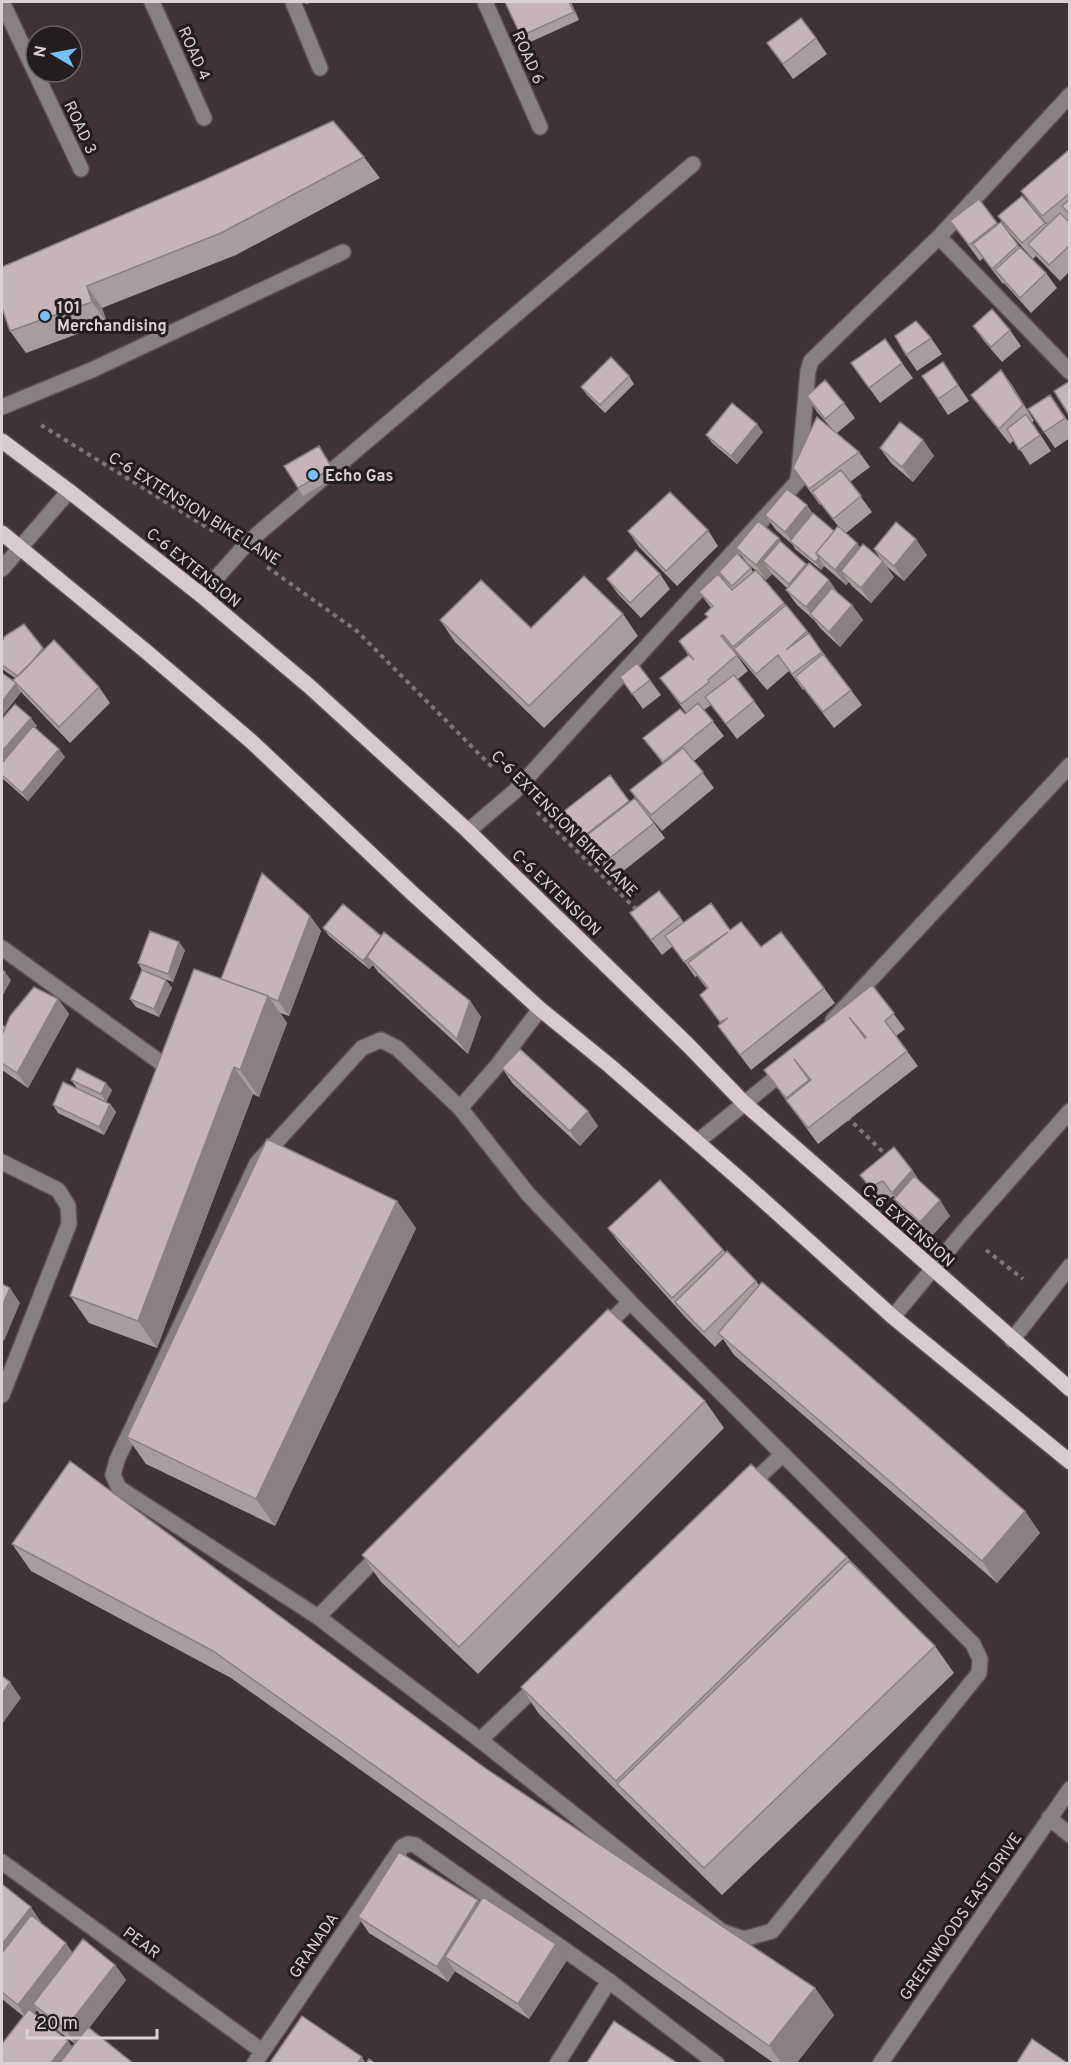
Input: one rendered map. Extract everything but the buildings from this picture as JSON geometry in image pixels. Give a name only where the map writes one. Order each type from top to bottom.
[{"type":"main road","name":"C-6 EXTENSION","points":[[2,441],[201,595],[309,686],[468,831],[688,1045],[744,1103],[1070,1389]]},
{"type":"main road","points":[[2,533],[148,652],[252,742],[412,893],[540,1009],[610,1066],[893,1317],[1070,1462]]},
{"type":"street","name":"ROAD 3","points":[[2,2],[81,169]]},
{"type":"street","name":"ROAD 4","points":[[152,2],[204,118]]},
{"type":"street","points":[[293,2],[320,68]]},
{"type":"street","name":"ROAD 6","points":[[485,2],[540,127]]},
{"type":"street","points":[[468,831],[515,790],[797,482],[808,371],[811,361],[939,237],[1070,95]]},
{"type":"street","points":[[201,595],[242,549],[693,164]]},
{"type":"street","points":[[939,237],[1070,372]]},
{"type":"street","points":[[4,405],[94,369],[343,252]]},
{"type":"street","points":[[2,569],[69,491]]},
{"type":"street","points":[[825,1028],[1070,765]]},
{"type":"street","points":[[2,948],[164,1065]]},
{"type":"street","points":[[460,1108],[497,1066],[540,1009]]},
{"type":"street","points":[[381,1040],[397,1048],[460,1108],[528,1194],[630,1302],[973,1644],[980,1659],[979,1673],[772,1931],[744,1939],[721,1931],[480,1740],[318,1617],[120,1488],[113,1475],[117,1460],[257,1163],[362,1048],[381,1040]]},
{"type":"street","points":[[697,1142],[801,1055]]},
{"type":"street","points":[[893,1317],[1070,1111]]},
{"type":"street","points":[[2,1162],[58,1190],[68,1206],[69,1224],[2,1395]]},
{"type":"street","points":[[1012,1340],[1070,1266]]},
{"type":"street","points":[[588,1344],[630,1302]]},
{"type":"street","points":[[739,1495],[783,1454]]},
{"type":"street","points":[[318,1617],[394,1540]]},
{"type":"street","points":[[480,1740],[549,1675]]},
{"type":"street","name":"GREENWOODS EAST DRIVE","points":[[880,2064],[1070,1789]]},
{"type":"street","points":[[1049,1818],[1070,1835]]},
{"type":"street","name":"GRANADA","points":[[258,2057],[402,1847],[408,1844],[415,1845],[609,1981]]},
{"type":"street","name":"PEAR","points":[[2,1862],[258,2057]]},
{"type":"street","points":[[557,2064],[609,1981],[717,2064]]},
{"type":"path","name":"C-6 EXTENSION BIKE LANE","points":[[4,405],[242,549],[357,631],[641,915]]},
{"type":"path","points":[[844,1114],[887,1156]]},
{"type":"path","points":[[964,1232],[1045,1297]]},
{"type":"place","name":"101 Merchandising","points":[[45,316]]},
{"type":"place","name":"Echo Gas","points":[[313,475]]}]
